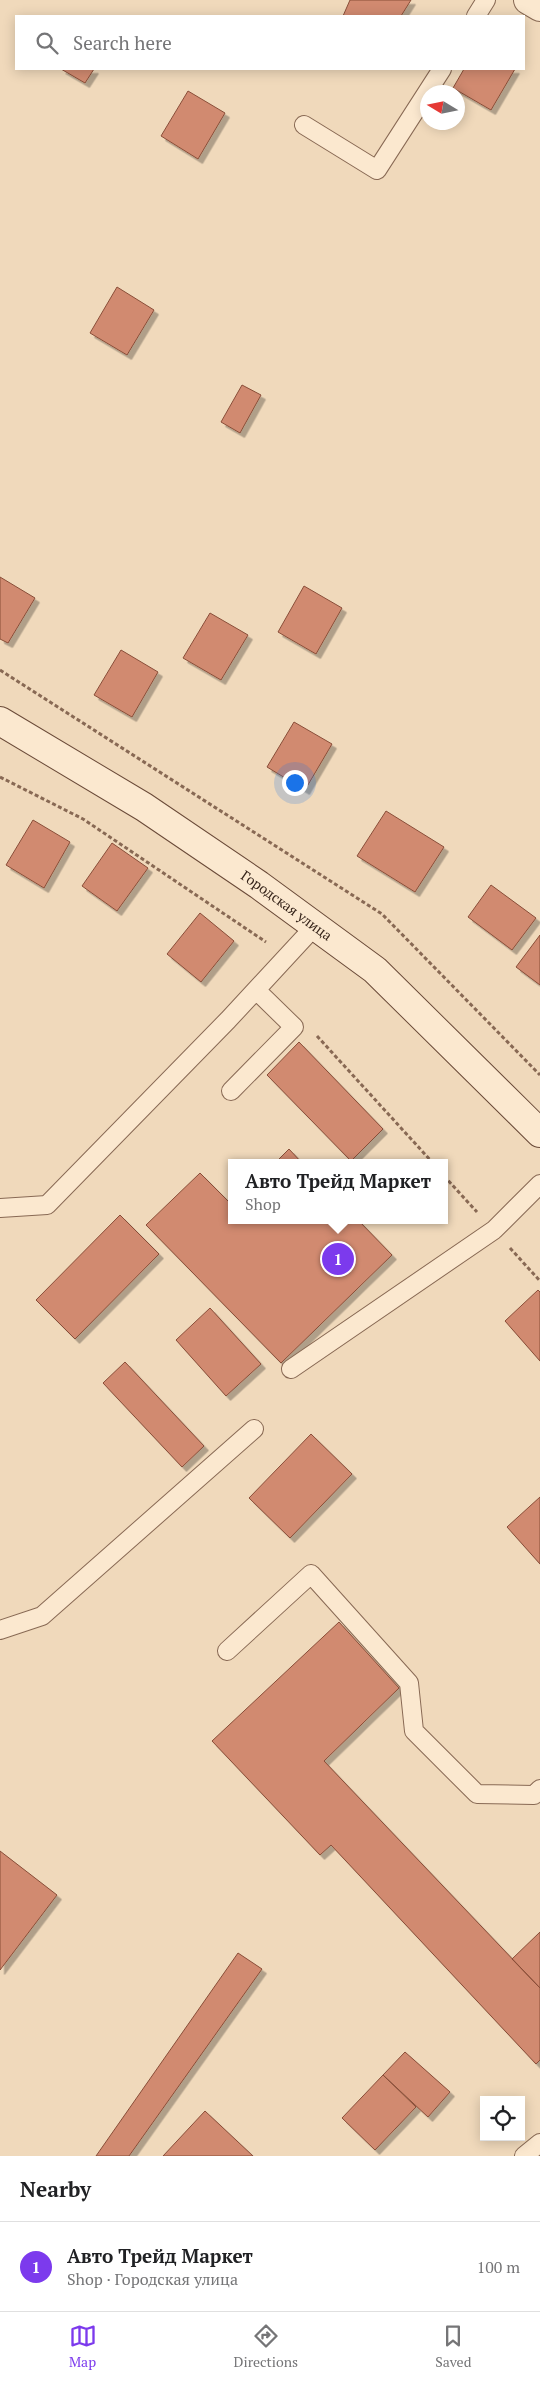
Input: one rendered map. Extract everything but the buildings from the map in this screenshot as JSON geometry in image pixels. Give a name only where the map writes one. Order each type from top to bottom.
[{"type":"main road","points":[[528,0],[540,7]]},
{"type":"main road","name":"Городская улица","points":[[0,721],[144,807],[315,926],[374,970],[540,1133]]},
{"type":"lane","points":[[477,15],[486,0]]},
{"type":"lane","points":[[304,125],[377,170],[441,70]]},
{"type":"lane","points":[[0,1208],[48,1205],[261,985],[315,926]]},
{"type":"lane","points":[[230,1091],[294,1027],[261,985]]},
{"type":"lane","points":[[291,1369],[494,1230],[540,1184]]},
{"type":"lane","points":[[0,1630],[42,1616],[254,1429]]},
{"type":"lane","points":[[226,1651],[311,1574],[409,1683],[414,1731],[476,1794],[534,1795],[540,1789]]},
{"type":"lane","points":[[524,2156],[540,2143]]},
{"type":"path","points":[[0,670],[382,914],[540,1075]]},
{"type":"path","points":[[0,777],[84,818],[270,945],[261,985]]},
{"type":"path","points":[[312,1031],[429,1159]]},
{"type":"place","name":"Авто Трейд Маркет","points":[[338,1259]]}]
